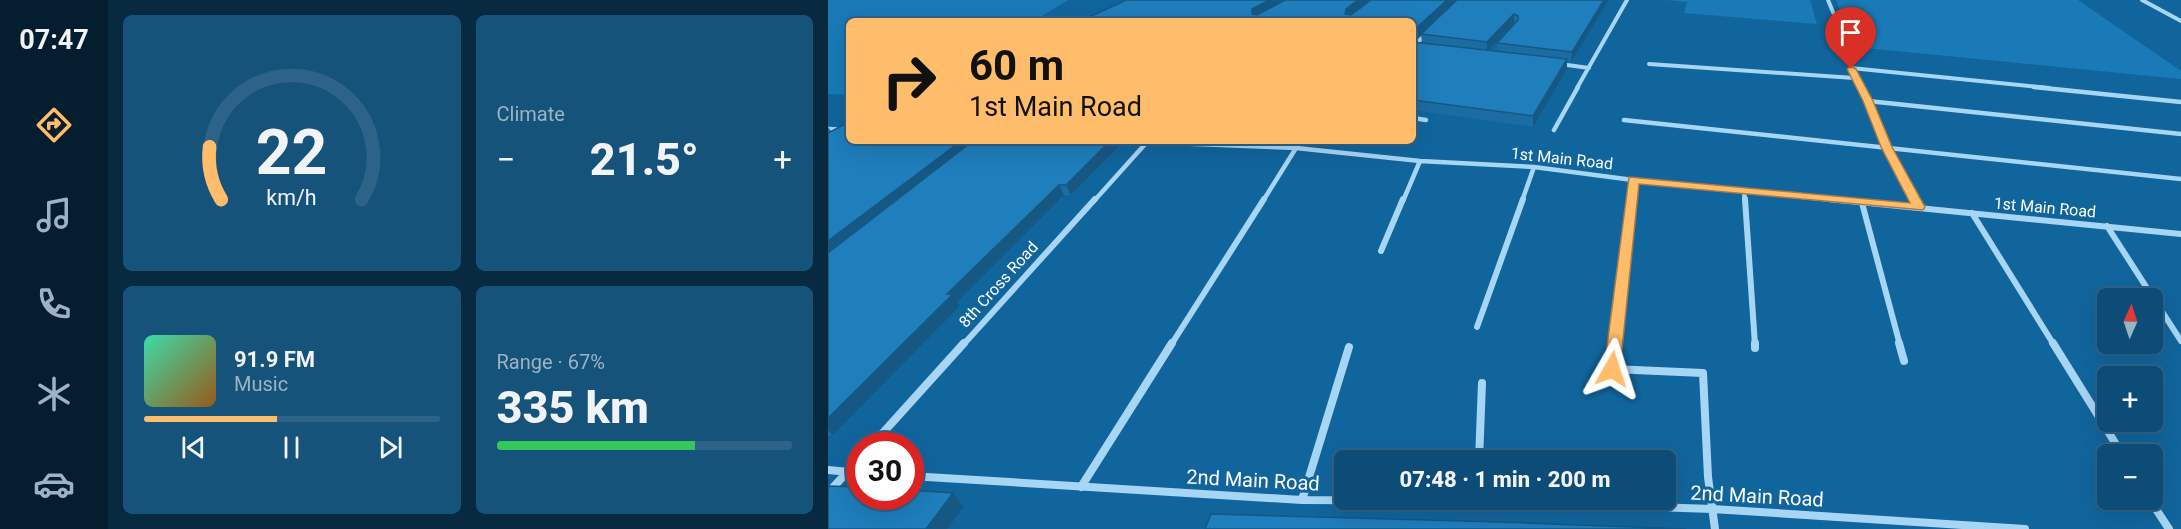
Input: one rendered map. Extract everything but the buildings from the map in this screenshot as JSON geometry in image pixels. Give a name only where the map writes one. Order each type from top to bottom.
[{"type":"street","points":[[1554,130],[1627,0]]},
{"type":"street","points":[[1828,0],[1842,34],[1854,78],[1868,101],[1886,147],[1919,207]]},
{"type":"street","points":[[2142,0],[2181,21]]},
{"type":"street","points":[[1416,44],[1429,31]]},
{"type":"street","points":[[1416,47],[1424,48]]},
{"type":"street","points":[[1556,64],[1589,68]]},
{"type":"street","points":[[1650,64],[1854,78]]},
{"type":"street","points":[[1851,69],[2181,102]]},
{"type":"street","points":[[1868,101],[2181,134]]},
{"type":"street","points":[[1416,118],[1426,120]]},
{"type":"street","points":[[1623,120],[2181,179]]},
{"type":"street","points":[[828,129],[846,130]]},
{"type":"street","points":[[838,136],[846,132]]},
{"type":"street","name":"8th Cross Road","points":[[884,432],[1146,144]]},
{"type":"street","name":"1st Main Road","points":[[1197,144],[1296,148],[1420,161],[1534,167],[1633,180],[1862,204],[1919,207],[2181,234]]},
{"type":"street","points":[[1081,488],[1296,148]]},
{"type":"street","points":[[1381,251],[1420,161]]},
{"type":"street","points":[[1477,327],[1534,167]]},
{"type":"street","points":[[1633,180],[1612,369],[1703,373],[1708,477],[1715,529]]},
{"type":"street","points":[[1744,191],[1755,348]]},
{"type":"street","points":[[1862,204],[1904,361]]},
{"type":"street","points":[[1972,213],[2116,444]]},
{"type":"street","points":[[2108,226],[2181,341]]},
{"type":"street","points":[[1302,500],[1349,347]]},
{"type":"street","points":[[1479,450],[1482,383]]},
{"type":"street","points":[[828,470],[846,472]]},
{"type":"street","points":[[828,494],[846,473]]},
{"type":"street","name":"2nd Main Road","points":[[924,477],[1081,488],[1334,500]]},
{"type":"street","name":"2nd Main Road","points":[[1676,508],[2025,529]]},
{"type":"street","points":[[2157,510],[2169,529]]},
{"type":"shaded area","points":[[828,0],[1068,0],[1039,18],[846,18],[846,95],[828,94]]},
{"type":"shaded area","points":[[1666,0],[1810,0],[1817,24],[1684,13],[1687,2]]},
{"type":"shaded area","points":[[1836,0],[2078,0],[2181,71],[2181,79],[1855,47]]},
{"type":"route","points":[[1612,369],[1633,180],[1862,204],[1919,207],[1886,147],[1868,101],[1851,69]]}]
